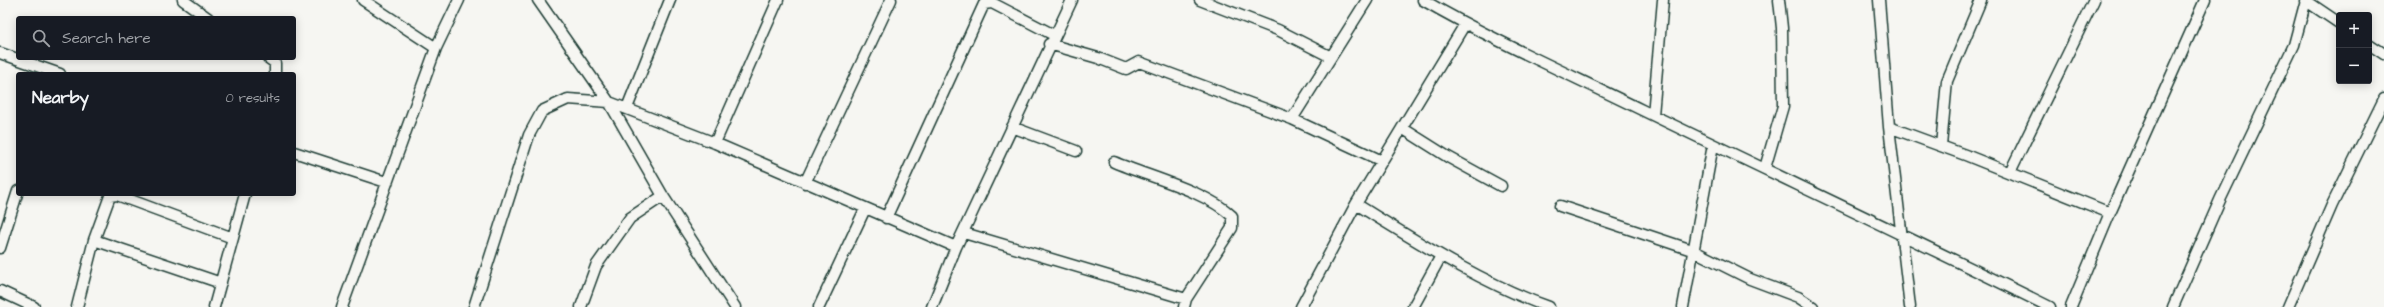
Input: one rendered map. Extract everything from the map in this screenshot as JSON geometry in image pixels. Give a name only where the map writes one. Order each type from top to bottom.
[{"type":"street","points":[[183,0],[205,16]]},
{"type":"street","points":[[363,0],[436,48]]},
{"type":"street","points":[[342,307],[386,182],[436,48],[459,0]]},
{"type":"street","points":[[538,0],[608,102],[663,196],[735,307]]},
{"type":"street","points":[[627,108],[670,0]]},
{"type":"street","points":[[715,144],[778,0]]},
{"type":"street","points":[[805,182],[891,0]]},
{"type":"street","points":[[932,307],[956,247],[964,233],[1049,44],[1072,0]]},
{"type":"street","points":[[1200,0],[1278,30],[1331,57]]},
{"type":"street","points":[[1292,119],[1367,0]]},
{"type":"street","points":[[1423,0],[1465,24],[1713,145],[1900,232],[2050,307]]},
{"type":"street","points":[[1653,115],[1663,0]]},
{"type":"street","points":[[1765,168],[1783,106],[1782,28],[1779,0]]},
{"type":"street","points":[[1879,0],[1889,127],[1900,232],[1910,307]]},
{"type":"street","points":[[1940,146],[1947,81],[1981,0]]},
{"type":"street","points":[[2010,172],[2094,0]]},
{"type":"street","points":[[2071,307],[2110,213],[2205,0]]},
{"type":"street","points":[[2173,307],[2220,200],[2294,45],[2305,0],[2336,21]]},
{"type":"street","points":[[886,218],[984,4],[993,2],[1054,35]]},
{"type":"street","points":[[1301,307],[1356,204],[1465,24]]},
{"type":"street","points":[[1049,44],[1098,58],[1126,69],[1139,62],[1292,119],[1382,161]]},
{"type":"street","points":[[2372,46],[2384,54]]},
{"type":"street","points":[[0,53],[16,59]]},
{"type":"street","points":[[20,60],[54,72]]},
{"type":"street","points":[[271,60],[275,63],[275,72]]},
{"type":"street","points":[[474,307],[529,135],[542,111],[568,99],[608,102],[627,108],[956,247]]},
{"type":"street","points":[[2288,307],[2332,205],[2384,99]]},
{"type":"street","points":[[1012,127],[1076,151]]},
{"type":"street","points":[[1889,127],[2010,172],[2110,213]]},
{"type":"street","points":[[1402,128],[1500,186]]},
{"type":"street","points":[[1683,307],[1692,250],[1713,145]]},
{"type":"street","points":[[296,153],[386,182]]},
{"type":"street","points":[[964,233],[1185,303],[1232,228],[1232,216],[1225,209],[1199,194],[1114,162]]},
{"type":"street","points":[[0,248],[16,196]]},
{"type":"street","points":[[77,307],[94,240],[107,199],[111,196]]},
{"type":"street","points":[[118,196],[233,238]]},
{"type":"street","points":[[214,307],[244,196]]},
{"type":"street","points":[[581,307],[596,266],[630,218],[663,196]]},
{"type":"street","points":[[1356,204],[1441,256],[1530,300],[1549,307]]},
{"type":"street","points":[[1560,206],[1692,250],[1750,280],[1798,297],[1813,307]]},
{"type":"street","points":[[820,307],[865,209]]},
{"type":"street","points":[[94,240],[221,283]]},
{"type":"street","points":[[1412,307],[1441,256]]},
{"type":"street","points":[[0,291],[34,307]]}]
